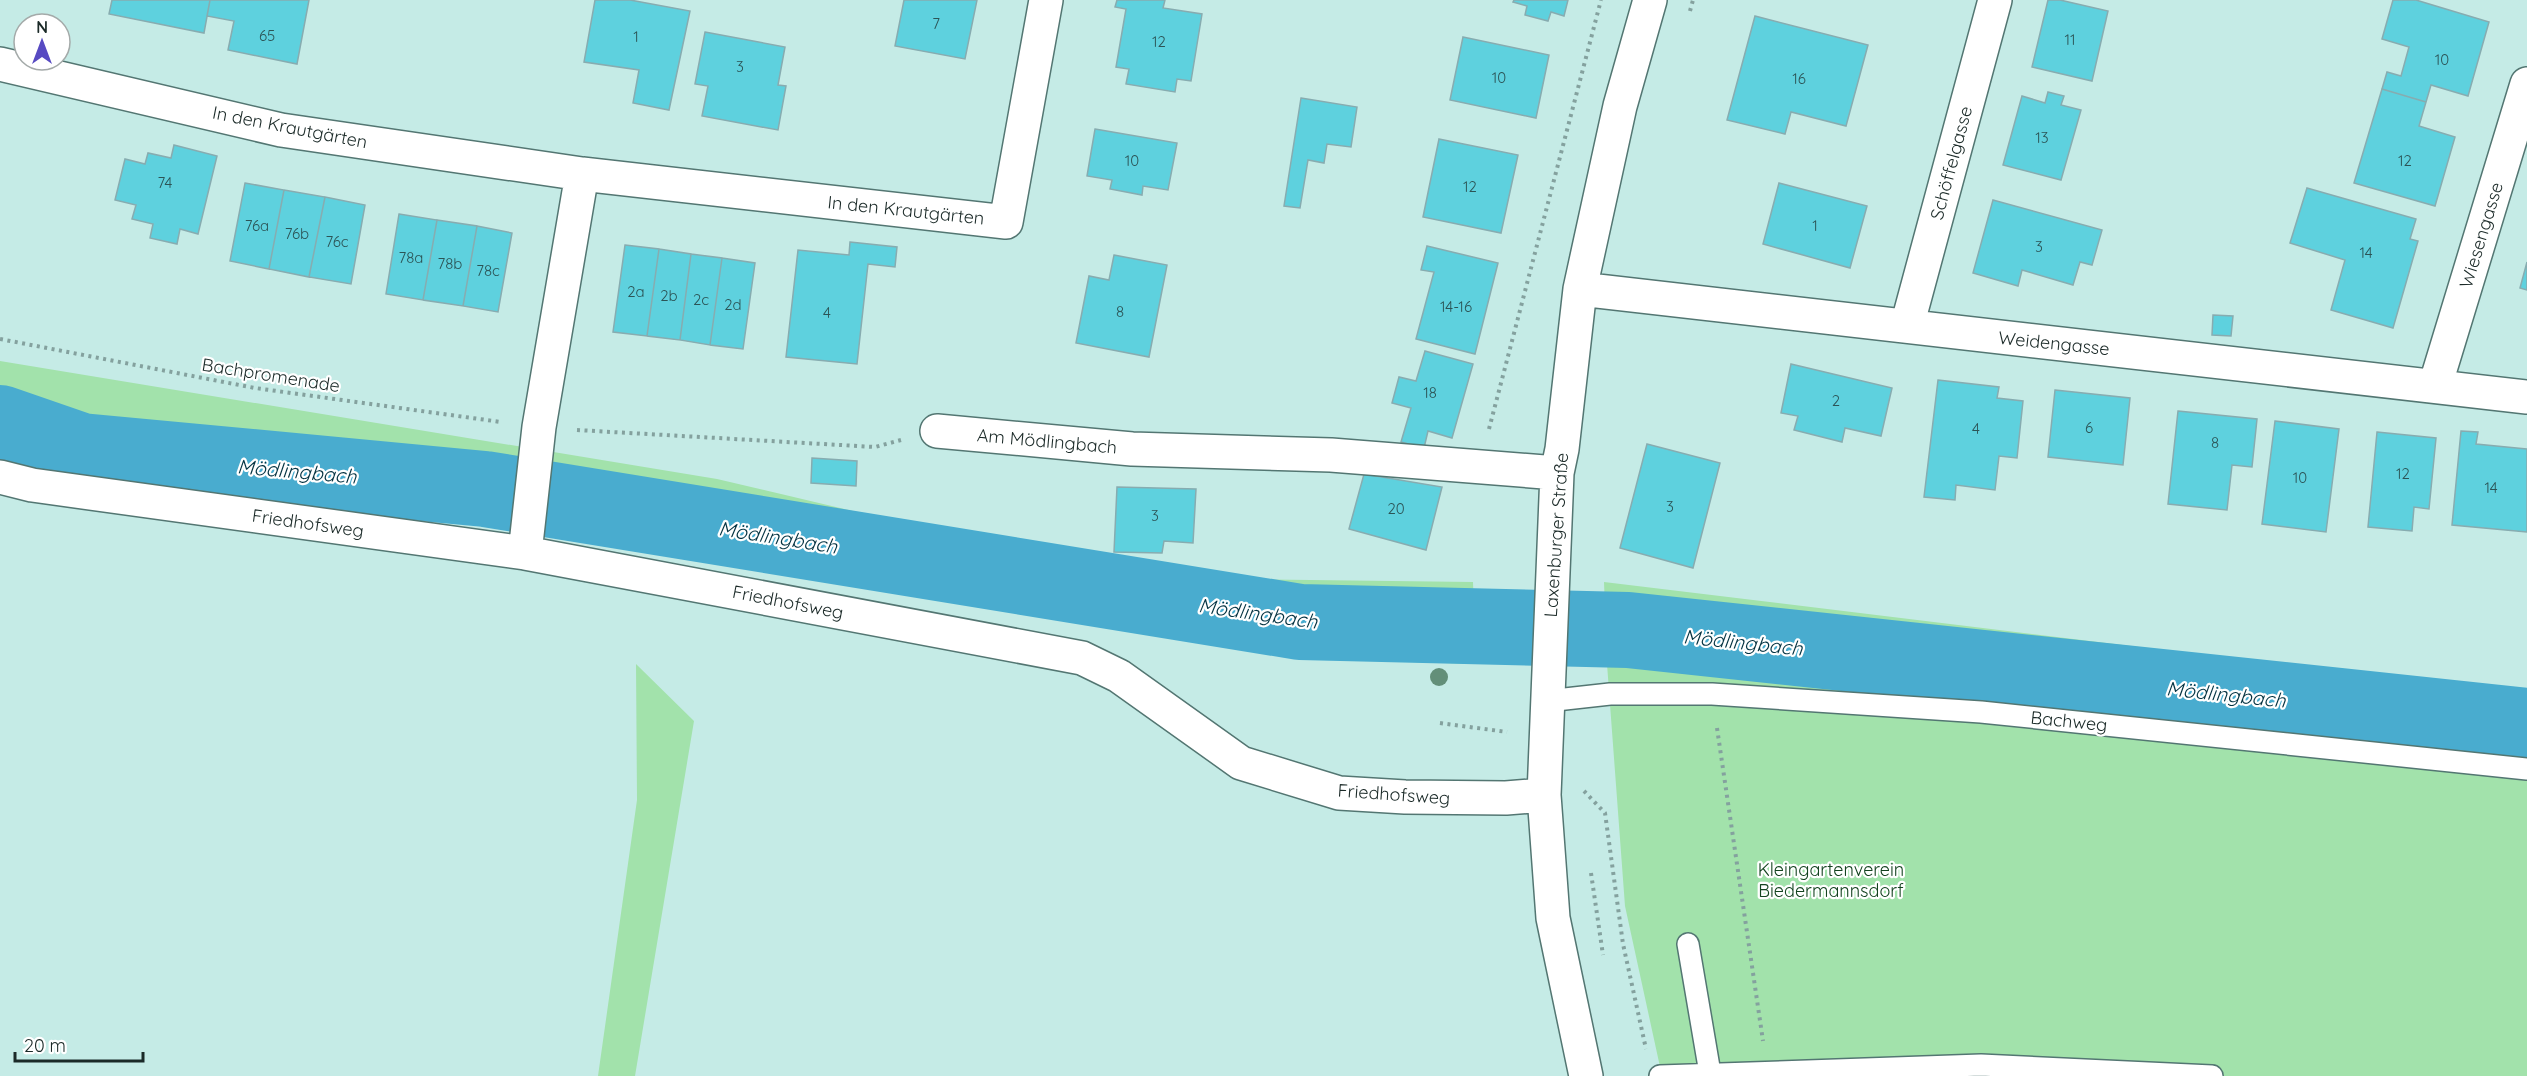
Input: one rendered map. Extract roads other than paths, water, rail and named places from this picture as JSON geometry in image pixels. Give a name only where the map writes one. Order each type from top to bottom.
[{"type":"street","name":"In den Krautgärten","points":[[0,64],[281,130],[582,174],[1006,222],[1046,0]]},
{"type":"street","name":"Laxenburger Straße","points":[[1586,1076],[1552,918],[1544,795],[1557,473],[1562,449],[1580,290],[1620,106],[1650,0]]},
{"type":"street","name":"Schöffelgasse","points":[[1907,326],[1995,0]]},
{"type":"street","name":"Wiesengasse","points":[[2435,386],[2527,84]]},
{"type":"street","points":[[525,553],[539,427],[582,174]]},
{"type":"street","name":"Weidengasse","points":[[1580,290],[2527,397]]},
{"type":"street","name":"Am Mödlingbach","points":[[937,431],[1132,449],[1331,455],[1483,469],[1557,473]]},
{"type":"street","name":"Friedhofsweg","points":[[0,477],[32,485],[525,553],[1082,658],[1119,676],[1242,763],[1339,793],[1405,798],[1506,798],[1544,795]]},
{"type":"lane","name":"Bachweg","points":[[1548,694],[1712,694],[1981,712],[2527,769]]},
{"type":"lane","points":[[1688,944],[1710,1073]]},
{"type":"lane","points":[[1661,1076],[1981,1065],[2212,1076]]},
{"type":"waterway","name":"Mödlingbach","points":[[0,423],[81,451],[485,489],[1300,622],[1628,630],[2527,726]]},
{"type":"park label","name":"Kleingartenverein Biedermannsdorf","points":[[1831,879]]}]
